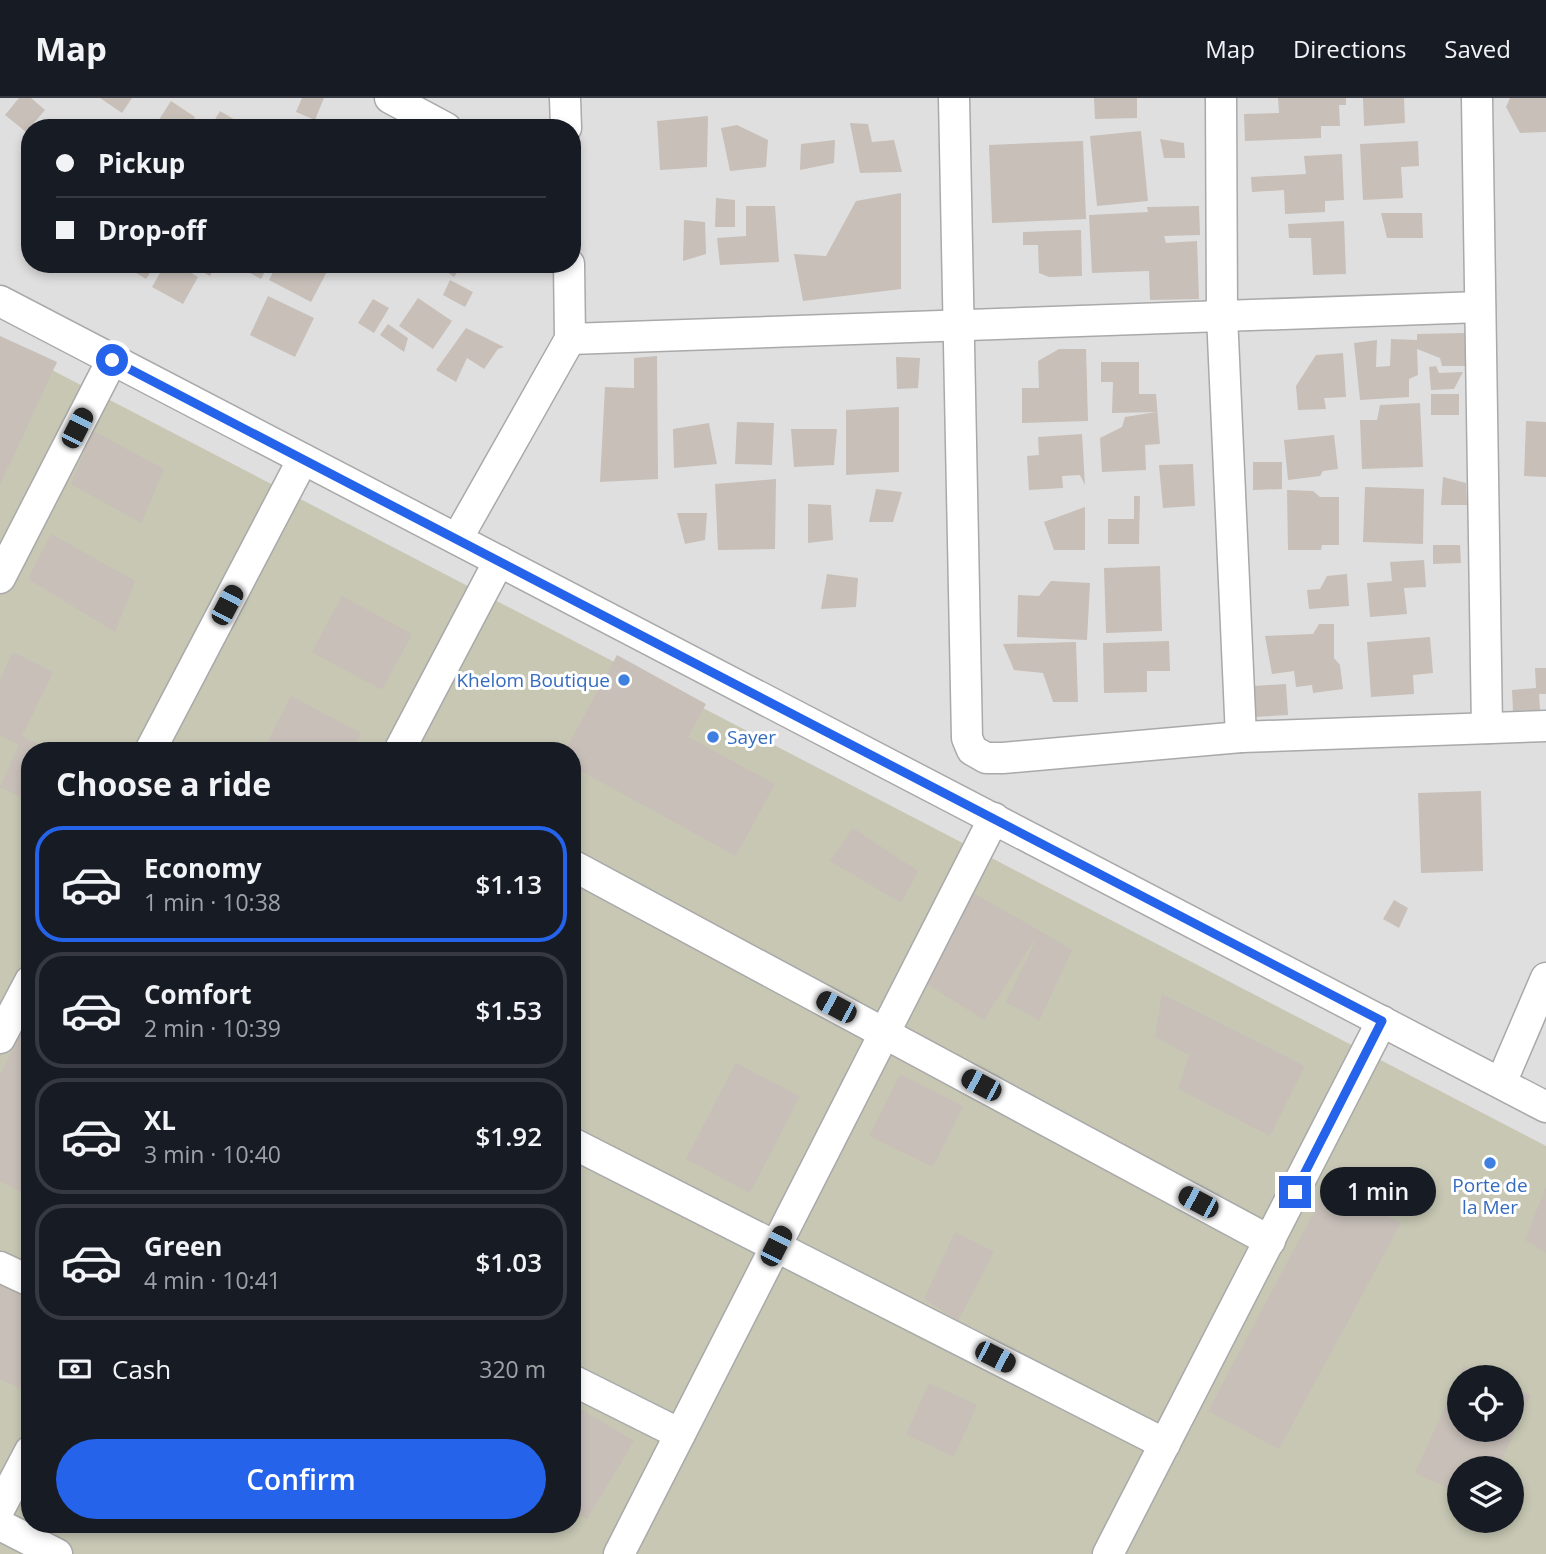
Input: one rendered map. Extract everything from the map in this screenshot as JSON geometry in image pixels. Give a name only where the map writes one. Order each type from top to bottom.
[{"type":"street","points":[[390,98],[429,119]]},
{"type":"street","points":[[565,98],[566,119]]},
{"type":"street","points":[[954,98],[967,738],[972,750],[986,758],[1003,758],[1241,737],[1546,726]]},
{"type":"street","points":[[1221,98],[1222,315],[1241,737]]},
{"type":"street","points":[[1477,98],[1488,728]]},
{"type":"street","points":[[457,539],[570,339],[569,273]]},
{"type":"street","points":[[0,300],[1546,1107]]},
{"type":"street","points":[[570,339],[1480,307]]},
{"type":"street","points":[[0,578],[112,360]]},
{"type":"street","points":[[155,742],[303,459]]},
{"type":"street","points":[[404,742],[499,561]]},
{"type":"street","points":[[619,1554],[993,818]]},
{"type":"street","points":[[581,870],[1270,1241]]},
{"type":"street","points":[[1501,1083],[1546,978]]},
{"type":"street","points":[[0,1038],[21,998]]},
{"type":"street","points":[[1108,1554],[1382,1021]]},
{"type":"street","points":[[581,1148],[1165,1444]]},
{"type":"street","points":[[0,1267],[21,1277]]},
{"type":"street","points":[[581,1384],[680,1434]]},
{"type":"street","points":[[0,1508],[21,1468]]},
{"type":"street","points":[[0,1525],[57,1554]]},
{"type":"shaded area","points":[[0,98],[1546,98],[1546,1554],[0,1554]]},
{"type":"shaded area","points":[[0,343],[1546,1146],[1546,1554],[0,1554]]},
{"type":"building","points":[[19,98],[31,98],[45,110],[37,119],[21,119],[21,128],[5,115]]},
{"type":"building","points":[[100,98],[132,98],[122,113]]},
{"type":"building","points":[[302,98],[324,98],[315,119],[296,112]]},
{"type":"building","points":[[1094,98],[1137,98],[1137,118],[1095,119]]},
{"type":"building","points":[[1278,98],[1346,98],[1346,105],[1339,105],[1340,126],[1321,126],[1321,138],[1245,141],[1244,114],[1279,113]]},
{"type":"building","points":[[1363,98],[1404,98],[1405,123],[1364,126]]},
{"type":"building","points":[[1510,98],[1546,98],[1546,132],[1520,133],[1506,107]]},
{"type":"building","points":[[171,101],[195,117],[194,119],[159,119]]},
{"type":"building","points":[[220,111],[234,119],[215,119]]},
{"type":"building","points":[[708,116],[707,167],[660,170],[657,121]]},
{"type":"building","points":[[850,123],[868,124],[872,142],[894,140],[902,172],[860,173]]},
{"type":"building","points":[[737,125],[768,140],[766,167],[730,171],[721,128]]},
{"type":"building","points":[[1141,131],[1148,201],[1097,206],[1090,136]]},
{"type":"building","points":[[1160,139],[1184,143],[1185,158],[1164,158]]},
{"type":"building","points":[[835,140],[834,163],[800,170],[801,144]]},
{"type":"building","points":[[1083,141],[1086,219],[992,223],[989,145]]},
{"type":"building","points":[[1418,141],[1419,166],[1401,167],[1403,198],[1363,200],[1360,144]]},
{"type":"building","points":[[1342,154],[1344,200],[1325,201],[1325,212],[1285,214],[1284,190],[1252,192],[1251,177],[1306,174],[1304,156]]},
{"type":"building","points":[[901,193],[901,289],[803,301],[794,254],[826,256],[856,201]]},
{"type":"building","points":[[716,198],[735,200],[735,227],[715,227]]},
{"type":"building","points":[[746,206],[775,206],[779,262],[720,265],[717,238],[746,236]]},
{"type":"building","points":[[1199,206],[1200,235],[1164,236],[1166,243],[1197,241],[1199,299],[1150,300],[1149,271],[1092,273],[1089,215],[1148,212],[1147,207]]},
{"type":"building","points":[[1381,213],[1422,213],[1423,238],[1387,238]]},
{"type":"building","points":[[684,220],[705,222],[706,254],[683,261]]},
{"type":"building","points":[[1344,221],[1346,274],[1313,275],[1311,238],[1289,238],[1288,224]]},
{"type":"building","points":[[1081,230],[1082,276],[1049,277],[1039,273],[1038,245],[1023,245],[1023,232]]},
{"type":"building","points":[[136,273],[150,273],[146,279]]},
{"type":"building","points":[[160,273],[192,273],[198,277],[183,304],[152,287]]},
{"type":"building","points":[[250,273],[264,273],[261,279]]},
{"type":"building","points":[[272,273],[326,273],[311,302],[269,280]]},
{"type":"building","points":[[450,280],[473,292],[465,307],[443,295]]},
{"type":"building","points":[[268,296],[314,318],[295,357],[250,335]]},
{"type":"building","points":[[418,298],[452,321],[433,349],[399,326]]},
{"type":"building","points":[[373,299],[389,308],[374,333],[358,323]]},
{"type":"building","points":[[388,324],[408,338],[404,352],[380,335]]},
{"type":"building","points":[[466,328],[504,347],[498,349],[484,369],[467,358],[456,382],[436,370]]},
{"type":"building","points":[[1465,333],[1466,366],[1442,366],[1440,358],[1417,349],[1418,375],[1409,379],[1409,397],[1360,400],[1354,343],[1377,340],[1376,367],[1390,366],[1391,339],[1417,340],[1417,334]]},
{"type":"building","points":[[0,336],[57,362],[0,485]]},
{"type":"building","points":[[1059,349],[1086,349],[1088,421],[1022,423],[1022,388],[1039,388],[1038,361]]},
{"type":"building","points":[[1343,353],[1346,397],[1324,398],[1326,409],[1298,410],[1296,386],[1316,355]]},
{"type":"building","points":[[657,356],[658,479],[600,482],[605,387],[634,388],[634,358]]},
{"type":"building","points":[[896,357],[920,358],[918,388],[897,389]]},
{"type":"building","points":[[1101,362],[1139,362],[1139,394],[1156,394],[1160,444],[1145,445],[1146,470],[1102,472],[1100,438],[1122,427],[1125,417],[1156,412],[1112,413],[1113,382],[1101,382]]},
{"type":"building","points":[[1436,366],[1439,373],[1463,372],[1454,389],[1431,390],[1429,367]]},
{"type":"building","points":[[1431,394],[1459,394],[1459,415],[1431,415]]},
{"type":"building","points":[[1420,403],[1423,467],[1362,469],[1360,420],[1377,420],[1380,405]]},
{"type":"building","points":[[899,407],[899,472],[846,475],[846,410]]},
{"type":"building","points":[[1526,421],[1546,422],[1546,477],[1524,476]]},
{"type":"building","points":[[737,422],[774,423],[772,465],[735,464]]},
{"type":"building","points":[[709,423],[717,464],[674,468],[673,429]]},
{"type":"building","points":[[791,429],[837,429],[834,465],[794,467]]},
{"type":"building","points":[[93,431],[164,469],[141,523],[71,484]]},
{"type":"building","points":[[1082,434],[1085,485],[1080,475],[1062,476],[1063,488],[1029,490],[1027,456],[1039,455],[1038,437]]},
{"type":"building","points":[[1334,435],[1338,469],[1323,471],[1320,476],[1288,480],[1284,440]]},
{"type":"building","points":[[1253,462],[1282,462],[1282,489],[1253,490]]},
{"type":"building","points":[[1193,464],[1195,506],[1163,508],[1159,465]]},
{"type":"building","points":[[1443,477],[1466,483],[1467,505],[1441,505]]},
{"type":"building","points":[[776,479],[775,549],[718,550],[715,484]]},
{"type":"building","points":[[1365,487],[1424,489],[1423,544],[1363,542]]},
{"type":"building","points":[[876,489],[902,492],[893,522],[869,522]]},
{"type":"building","points":[[1287,490],[1313,491],[1320,497],[1339,497],[1339,545],[1322,545],[1321,550],[1288,550]]},
{"type":"building","points":[[1134,496],[1140,496],[1139,544],[1108,544],[1108,519],[1134,519]]},
{"type":"building","points":[[808,504],[831,505],[833,540],[808,543]]},
{"type":"building","points":[[1085,507],[1085,550],[1054,550],[1044,522]]},
{"type":"building","points":[[677,513],[707,513],[705,540],[685,544]]},
{"type":"building","points":[[51,534],[135,581],[115,632],[28,579]]},
{"type":"building","points":[[1433,545],[1460,545],[1461,563],[1433,564]]},
{"type":"building","points":[[1424,560],[1426,587],[1404,588],[1407,614],[1370,617],[1367,583],[1392,581],[1390,562]]},
{"type":"building","points":[[1160,566],[1162,631],[1106,633],[1104,568]]},
{"type":"building","points":[[827,574],[858,578],[856,607],[821,609]]},
{"type":"building","points":[[1347,574],[1349,606],[1309,609],[1307,590],[1320,589],[1327,576]]},
{"type":"building","points":[[1051,581],[1090,583],[1087,640],[1017,637],[1018,595],[1039,596]]},
{"type":"building","points":[[342,596],[412,634],[382,690],[312,652]]},
{"type":"building","points":[[1319,624],[1334,624],[1334,658],[1340,665],[1343,689],[1313,693],[1312,685],[1296,687],[1294,671],[1272,674],[1265,636],[1313,634]]},
{"type":"building","points":[[1430,637],[1433,673],[1413,675],[1414,694],[1371,697],[1367,642]]},
{"type":"building","points":[[1169,641],[1170,671],[1147,671],[1147,692],[1104,693],[1103,643]]},
{"type":"building","points":[[1076,642],[1078,702],[1053,702],[1043,673],[1014,670],[1003,644]]},
{"type":"building","points":[[13,652],[53,672],[22,736],[34,742],[21,742],[21,798],[0,787],[19,745],[0,735],[0,679]]},
{"type":"building","points":[[617,655],[706,704],[688,737],[775,784],[736,856],[581,771],[581,742],[570,742]]},
{"type":"building","points":[[1535,668],[1546,668],[1546,694],[1539,694],[1540,710],[1513,711],[1512,690],[1536,688]]},
{"type":"building","points":[[1286,684],[1288,715],[1255,717],[1253,686]]},
{"type":"building","points":[[291,696],[361,733],[356,742],[268,742]]},
{"type":"building","points":[[1481,791],[1483,871],[1421,873],[1418,793]]},
{"type":"building","points":[[853,828],[918,871],[901,903],[830,861]]},
{"type":"building","points":[[969,891],[1040,931],[984,1020],[927,984]]},
{"type":"building","points":[[1394,900],[1408,908],[1399,928],[1383,919]]},
{"type":"building","points":[[1040,931],[1072,950],[1039,1021],[1006,1002]]},
{"type":"building","points":[[1162,994],[1305,1066],[1270,1136],[1178,1089],[1189,1055],[1155,1037]]},
{"type":"building","points":[[21,1032],[21,1192],[0,1181],[0,1075]]},
{"type":"building","points":[[736,1063],[800,1096],[750,1193],[686,1159]]},
{"type":"building","points":[[900,1074],[963,1106],[933,1167],[869,1136]]},
{"type":"building","points":[[1329,1184],[1401,1223],[1279,1449],[1208,1411]]},
{"type":"building","points":[[1546,1187],[1546,1253],[1525,1240]]},
{"type":"building","points":[[955,1232],[994,1252],[958,1321],[924,1299]]},
{"type":"building","points":[[0,1284],[21,1294],[21,1389],[0,1379]]},
{"type":"building","points":[[929,1383],[977,1405],[954,1457],[906,1434]]},
{"type":"building","points":[[1524,1392],[1531,1395],[1524,1410]]},
{"type":"building","points":[[1447,1402],[1447,1442],[1510,1442],[1503,1456],[1447,1456],[1447,1487],[1415,1473]]},
{"type":"building","points":[[581,1409],[634,1441],[587,1519],[581,1515]]},
{"type":"place","name":"Khelom Boutique","points":[[624,680]]},
{"type":"place","name":"Sayer","points":[[713,737]]},
{"type":"place","name":"Porte de la Mer","points":[[1490,1163]]},
{"type":"route","points":[[112,360],[1382,1021],[1295,1192]]}]
